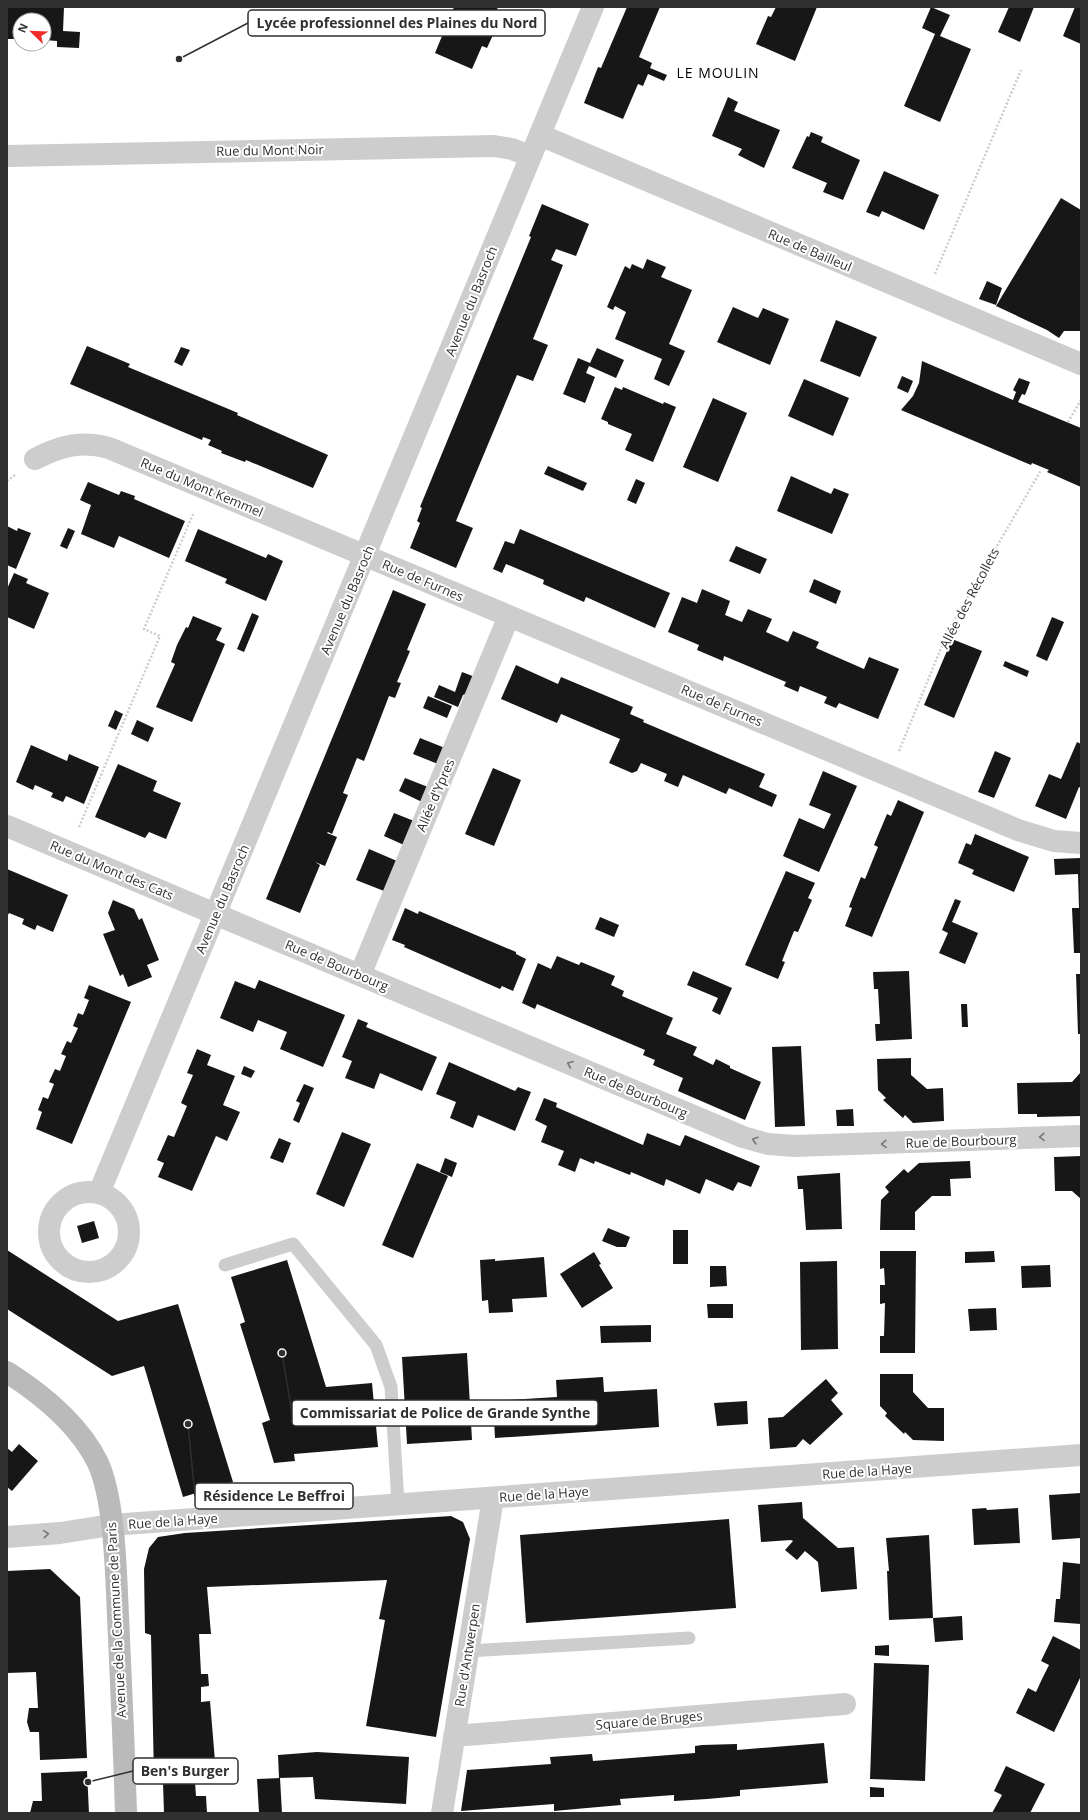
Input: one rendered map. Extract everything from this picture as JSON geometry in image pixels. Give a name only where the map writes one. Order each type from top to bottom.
[{"type":"street","name":"Avenue du Basroch","points":[[100,1193],[593,7]]},
{"type":"street","name":"Rue de Bailleul","points":[[540,136],[1081,364]]},
{"type":"street","name":"Rue du Mont Noir","points":[[7,156],[494,146],[512,149],[530,156]]},
{"type":"street","name":"Rue du Mont Kemmel","points":[[36,459],[65,446],[96,444],[109,448],[365,556]]},
{"type":"street","name":"Rue de Furnes","points":[[365,556],[1031,835],[1054,841],[1081,843]]},
{"type":"street","name":"Allée d'Ypres","points":[[360,975],[509,616]]},
{"type":"street","name":"Rue du Mont des Cats","points":[[7,826],[216,913]]},
{"type":"street","name":"Rue de Bourbourg","points":[[216,913],[743,1137],[768,1144],[795,1146],[853,1145],[1081,1136]]},
{"type":"street","name":"Avenue de la Commune de Paris","points":[[7,1372],[34,1391],[68,1419],[86,1443],[98,1464],[103,1480],[111,1525],[116,1582],[126,1813]]},
{"type":"street","name":"Rue de la Haye","points":[[7,1537],[60,1533],[111,1525],[1081,1455]]},
{"type":"street","name":"Rue d'Antwerpen","points":[[442,1813],[493,1498]]},
{"type":"street","name":"Square de Bruges","points":[[454,1736],[845,1704]]},
{"type":"lane","points":[[225,1265],[293,1244],[376,1345],[391,1387],[398,1504]]},
{"type":"lane","points":[[468,1651],[689,1638]]},
{"type":"path","points":[[924,298],[1021,70]]},
{"type":"path","points":[[1068,422],[1081,400]]},
{"type":"path","name":"Allée des Récollets","points":[[889,776],[948,631],[1041,470]]},
{"type":"path","points":[[68,852],[160,636],[144,629],[204,488]]},
{"type":"building","points":[[7,7],[64,7],[63,31],[80,32],[79,48],[57,47],[57,41],[52,41],[52,12],[12,12],[12,39],[7,39]]},
{"type":"building","points":[[454,7],[498,7],[493,20],[498,23],[493,35],[487,48],[482,46],[472,69],[435,53]]},
{"type":"building","points":[[627,7],[660,7],[639,57],[652,63],[650,68],[667,75],[664,81],[648,74],[643,86],[638,84],[623,119],[584,103],[598,67],[601,68]]},
{"type":"building","points":[[776,7],[817,7],[795,61],[756,44],[768,16],[771,17]]},
{"type":"building","points":[[931,7],[950,15],[940,36],[971,49],[940,122],[904,106],[935,34],[922,28]]},
{"type":"building","points":[[1009,7],[1034,7],[1020,42],[998,32]]},
{"type":"building","points":[[1075,7],[1081,7],[1081,44],[1063,36]]},
{"type":"building","points":[[728,97],[738,102],[734,111],[780,130],[764,168],[738,155],[742,149],[712,136]]},
{"type":"building","points":[[811,132],[823,137],[821,142],[860,160],[843,200],[823,192],[827,183],[792,168],[807,136],[809,137]]},
{"type":"building","points":[[884,171],[939,195],[924,230],[882,211],[879,217],[866,212]]},
{"type":"building","points":[[1061,198],[1081,210],[1081,331],[1064,331],[1059,338],[1047,330],[996,306]]},
{"type":"building","points":[[542,204],[589,224],[576,256],[556,249],[551,260],[563,265],[533,339],[548,345],[533,381],[517,375],[456,521],[473,528],[456,568],[410,548],[420,523],[417,521],[422,508],[420,507],[531,237],[529,236]]},
{"type":"building","points":[[647,259],[666,267],[661,277],[692,290],[669,344],[685,351],[669,386],[654,379],[662,359],[615,339],[626,312],[615,306],[613,310],[607,307],[625,266],[630,269],[632,264],[643,269]]},
{"type":"building","points":[[987,281],[1002,288],[996,305],[979,299]]},
{"type":"building","points":[[733,307],[758,318],[763,308],[789,319],[770,365],[717,342]]},
{"type":"building","points":[[836,320],[877,337],[860,377],[820,361]]},
{"type":"building","points":[[87,346],[130,364],[128,367],[238,413],[237,415],[328,455],[313,488],[246,460],[245,462],[221,453],[222,451],[208,445],[211,440],[203,437],[202,440],[70,384]]},
{"type":"building","points":[[181,347],[190,350],[182,366],[174,362]]},
{"type":"building","points":[[597,348],[624,360],[616,378],[589,366],[586,373],[595,377],[585,403],[563,394],[578,358],[590,363]]},
{"type":"building","points":[[922,361],[1013,400],[1016,392],[1013,390],[1019,378],[1030,382],[1025,395],[1022,394],[1018,402],[1081,428],[1081,487],[1047,472],[1049,470],[1032,463],[1031,465],[901,410],[913,396],[919,383]]},
{"type":"building","points":[[902,376],[913,381],[908,393],[897,388]]},
{"type":"building","points":[[804,379],[849,398],[833,436],[788,416]]},
{"type":"building","points":[[615,387],[622,390],[623,387],[663,404],[664,402],[676,407],[653,462],[625,450],[632,434],[608,424],[608,422],[601,419]]},
{"type":"building","points":[[713,398],[747,413],[718,482],[683,467]]},
{"type":"building","points":[[548,466],[587,483],[583,491],[544,474]]},
{"type":"building","points":[[791,476],[831,494],[834,488],[849,494],[832,534],[777,511]]},
{"type":"building","points":[[636,479],[645,483],[636,504],[627,500]]},
{"type":"building","points":[[88,482],[119,495],[121,491],[135,496],[134,499],[185,521],[169,558],[119,536],[114,548],[81,534],[91,505],[80,500]]},
{"type":"building","points":[[7,526],[17,531],[18,528],[31,533],[16,569],[7,565]]},
{"type":"building","points":[[68,528],[75,531],[67,549],[60,546]]},
{"type":"building","points":[[198,529],[266,558],[268,554],[283,561],[266,601],[225,583],[227,579],[185,561]]},
{"type":"building","points":[[520,529],[670,593],[655,628],[586,597],[584,602],[543,584],[544,580],[506,564],[502,573],[493,569],[505,541],[514,544]]},
{"type":"building","points":[[736,546],[767,559],[760,574],[729,561]]},
{"type":"building","points":[[14,573],[28,579],[26,583],[49,593],[34,629],[7,617],[7,589]]},
{"type":"building","points":[[814,579],[841,591],[836,604],[809,592]]},
{"type":"building","points":[[702,589],[730,601],[725,615],[742,622],[748,609],[772,619],[766,632],[788,642],[793,631],[819,642],[816,648],[864,669],[869,657],[899,669],[878,719],[839,703],[836,708],[824,703],[827,697],[800,686],[798,692],[784,686],[786,682],[724,656],[723,661],[697,650],[699,645],[668,632],[682,597],[697,603]]},
{"type":"building","points":[[393,590],[426,604],[407,650],[410,651],[397,682],[401,683],[395,698],[389,696],[364,761],[357,758],[343,793],[348,795],[332,834],[327,833],[337,837],[325,866],[315,862],[320,865],[300,913],[266,899]]},
{"type":"building","points":[[252,613],[259,616],[244,652],[237,649]]},
{"type":"building","points":[[193,616],[222,628],[216,640],[225,644],[192,722],[156,707],[175,664],[171,662],[177,645],[186,627],[188,628]]},
{"type":"building","points":[[1052,617],[1064,622],[1047,661],[1036,656]]},
{"type":"building","points":[[952,639],[982,651],[954,718],[924,705]]},
{"type":"building","points":[[1005,661],[1029,671],[1027,677],[1003,666]]},
{"type":"building","points":[[516,665],[558,684],[561,677],[633,707],[630,714],[644,720],[643,722],[765,774],[759,787],[777,795],[772,807],[729,788],[726,794],[683,775],[678,787],[664,781],[667,774],[641,763],[637,771],[632,773],[609,763],[620,739],[561,714],[557,723],[501,699]]},
{"type":"building","points":[[462,672],[475,677],[468,693],[463,695],[458,707],[434,697],[439,685],[455,692]]},
{"type":"building","points":[[428,696],[452,706],[447,718],[423,708]]},
{"type":"building","points":[[115,710],[123,714],[116,730],[108,726]]},
{"type":"building","points":[[137,720],[154,728],[148,742],[131,734]]},
{"type":"building","points":[[420,738],[445,748],[438,764],[413,754]]},
{"type":"building","points":[[1077,742],[1081,744],[1081,788],[1079,787],[1066,819],[1035,806],[1049,774],[1061,779]]},
{"type":"building","points":[[31,745],[67,761],[69,754],[99,767],[84,804],[66,796],[63,802],[51,797],[53,793],[35,785],[33,790],[16,782]]},
{"type":"building","points":[[995,751],[1011,758],[994,798],[978,792]]},
{"type":"building","points":[[118,764],[157,781],[153,791],[181,803],[166,839],[149,832],[145,838],[95,817]]},
{"type":"building","points":[[493,768],[521,780],[494,846],[465,834]]},
{"type":"building","points":[[823,771],[857,786],[819,872],[783,856],[799,818],[824,829],[831,814],[809,805]]},
{"type":"building","points":[[405,778],[428,787],[422,802],[399,791]]},
{"type":"building","points":[[898,800],[924,812],[872,937],[845,926],[852,908],[849,907],[861,877],[865,879],[878,847],[874,845],[887,814],[891,816]]},
{"type":"building","points":[[394,813],[414,821],[404,845],[384,836]]},
{"type":"building","points":[[975,834],[1029,857],[1014,892],[972,874],[974,870],[958,863],[966,843],[971,845]]},
{"type":"building","points":[[369,849],[397,861],[384,891],[356,880]]},
{"type":"building","points":[[1081,858],[1081,953],[1074,953],[1072,908],[1079,908],[1078,874],[1055,875],[1054,859]]},
{"type":"building","points":[[7,869],[68,895],[53,932],[37,925],[35,930],[22,924],[24,919],[9,913],[7,917]]},
{"type":"building","points":[[786,871],[815,883],[808,898],[812,900],[798,932],[794,931],[782,961],[785,962],[778,979],[745,965]]},
{"type":"building","points":[[955,899],[961,901],[952,922],[978,933],[965,964],[939,953],[948,933],[942,930]]},
{"type":"building","points":[[113,900],[134,909],[139,920],[142,918],[159,960],[147,965],[152,977],[128,987],[123,974],[120,976],[103,934],[115,930],[108,913]]},
{"type":"building","points":[[405,908],[418,914],[419,911],[516,952],[516,954],[526,959],[513,991],[502,986],[500,989],[404,947],[405,945],[392,940]]},
{"type":"building","points":[[600,917],[619,925],[614,937],[595,929]]},
{"type":"building","points":[[557,956],[579,965],[581,962],[615,976],[611,985],[624,991],[622,996],[673,1018],[666,1034],[697,1047],[693,1055],[713,1065],[716,1059],[730,1066],[730,1068],[761,1082],[745,1120],[678,1091],[683,1078],[653,1065],[655,1060],[643,1055],[645,1050],[537,1004],[535,1009],[522,1003],[538,963],[551,969]]},
{"type":"building","points":[[693,971],[732,988],[720,1015],[712,1011],[718,998],[687,985]]},
{"type":"building","points":[[909,971],[912,1039],[876,1041],[875,1024],[880,1024],[878,989],[874,989],[873,972]]},
{"type":"building","points":[[1076,974],[1081,974],[1081,1034],[1078,1034]]},
{"type":"building","points":[[259,980],[345,1015],[323,1067],[280,1049],[287,1032],[258,1020],[253,1032],[220,1018],[235,981],[255,989]]},
{"type":"building","points":[[89,985],[131,1002],[72,1144],[36,1129],[42,1112],[38,1110],[43,1097],[48,1099],[54,1084],[49,1082],[55,1069],[60,1071],[66,1056],[61,1054],[67,1041],[71,1043],[78,1028],[73,1026],[78,1013],[83,1015],[89,1000],[84,998]]},
{"type":"building","points":[[961,1004],[967,1004],[968,1027],[962,1027]]},
{"type":"building","points":[[358,1019],[368,1023],[366,1027],[437,1057],[422,1091],[380,1073],[374,1089],[345,1078],[352,1061],[342,1057]]},
{"type":"building","points":[[801,1046],[805,1126],[775,1127],[772,1047]]},
{"type":"building","points":[[197,1049],[211,1055],[207,1065],[235,1076],[223,1105],[240,1112],[227,1141],[216,1136],[192,1191],[158,1177],[164,1163],[157,1160],[168,1135],[174,1137],[187,1106],[181,1103],[193,1075],[187,1073]]},
{"type":"building","points":[[911,1058],[911,1075],[927,1089],[943,1088],[944,1121],[913,1123],[905,1115],[903,1118],[883,1100],[886,1098],[878,1090],[877,1059]]},
{"type":"building","points":[[449,1062],[515,1091],[518,1087],[531,1092],[515,1131],[478,1115],[473,1128],[450,1118],[456,1102],[436,1094]]},
{"type":"building","points":[[244,1066],[255,1071],[251,1078],[241,1074]]},
{"type":"building","points":[[1081,1072],[1081,1116],[1037,1117],[1037,1114],[1018,1114],[1017,1083],[1072,1082]]},
{"type":"building","points":[[304,1084],[314,1088],[299,1123],[293,1120],[300,1103],[296,1101]]},
{"type":"building","points":[[544,1098],[557,1103],[556,1107],[643,1145],[647,1133],[680,1146],[685,1135],[760,1166],[751,1187],[738,1182],[733,1191],[706,1179],[700,1194],[666,1179],[664,1186],[631,1172],[630,1175],[595,1161],[594,1164],[580,1158],[575,1172],[558,1165],[564,1151],[541,1142],[547,1126],[535,1120]]},
{"type":"building","points":[[853,1109],[854,1126],[837,1126],[836,1110]]},
{"type":"building","points":[[342,1132],[371,1144],[344,1207],[316,1194]]},
{"type":"building","points":[[279,1138],[291,1143],[283,1163],[270,1158]]},
{"type":"building","points":[[1081,1156],[1081,1199],[1072,1191],[1055,1191],[1054,1157]]},
{"type":"building","points":[[445,1158],[457,1163],[452,1177],[440,1172]]},
{"type":"building","points":[[970,1161],[971,1178],[950,1179],[951,1196],[932,1196],[915,1212],[915,1230],[880,1230],[881,1200],[889,1192],[885,1187],[904,1169],[908,1173],[919,1163]]},
{"type":"building","points":[[417,1163],[448,1176],[413,1258],[382,1245]]},
{"type":"building","points":[[840,1173],[842,1229],[806,1230],[803,1189],[798,1189],[797,1176]]},
{"type":"building","points":[[94,1221],[99,1238],[82,1243],[77,1226]]},
{"type":"building","points":[[608,1228],[630,1237],[626,1247],[617,1247],[602,1241]]},
{"type":"building","points":[[673,1230],[688,1230],[688,1264],[673,1264]]},
{"type":"building","points":[[7,1250],[118,1321],[178,1304],[233,1482],[183,1497],[144,1366],[112,1376],[7,1309]]},
{"type":"building","points":[[880,1251],[916,1251],[915,1353],[880,1353],[880,1336],[884,1336],[885,1303],[880,1304],[880,1285],[885,1285],[884,1268],[880,1269]]},
{"type":"building","points":[[994,1251],[995,1262],[965,1263],[965,1252]]},
{"type":"building","points":[[594,1252],[601,1264],[599,1265],[613,1288],[582,1308],[560,1274]]},
{"type":"building","points":[[544,1257],[547,1297],[512,1299],[513,1312],[489,1313],[488,1300],[482,1301],[480,1260],[495,1259],[495,1261]]},
{"type":"building","points":[[287,1260],[326,1387],[372,1383],[378,1447],[294,1454],[295,1461],[274,1463],[262,1423],[270,1420],[240,1324],[245,1322],[231,1277]]},
{"type":"building","points":[[837,1261],[838,1349],[801,1350],[800,1262]]},
{"type":"building","points":[[1050,1265],[1051,1287],[1022,1288],[1021,1266]]},
{"type":"building","points":[[710,1266],[726,1266],[727,1286],[710,1287]]},
{"type":"building","points":[[707,1304],[733,1304],[733,1318],[708,1318]]},
{"type":"building","points":[[996,1308],[997,1330],[970,1331],[968,1309]]},
{"type":"building","points":[[651,1325],[651,1342],[601,1343],[600,1326]]},
{"type":"building","points":[[467,1353],[472,1440],[407,1444],[402,1357]]},
{"type":"building","points":[[880,1374],[913,1374],[913,1392],[928,1408],[944,1408],[944,1441],[913,1440],[905,1432],[904,1434],[885,1416],[887,1413],[880,1406]]},
{"type":"building","points":[[603,1377],[604,1392],[657,1389],[659,1427],[495,1438],[493,1401],[557,1397],[556,1380]]},
{"type":"building","points":[[826,1379],[838,1393],[831,1400],[843,1414],[810,1445],[803,1439],[796,1447],[770,1449],[768,1418],[783,1417]]},
{"type":"building","points":[[747,1401],[748,1424],[717,1426],[714,1403]]},
{"type":"building","points":[[19,1444],[38,1461],[12,1491],[7,1487],[7,1448],[12,1452]]},
{"type":"building","points":[[1081,1493],[1081,1538],[1052,1540],[1049,1495]]},
{"type":"building","points":[[802,1502],[803,1518],[838,1548],[854,1547],[857,1589],[821,1592],[818,1562],[805,1551],[797,1560],[785,1550],[793,1541],[761,1542],[758,1505]]},
{"type":"building","points":[[986,1508],[987,1510],[1018,1508],[1020,1543],[974,1545],[972,1509]]},
{"type":"building","points":[[451,1516],[463,1522],[470,1539],[436,1737],[366,1726],[385,1620],[379,1619],[387,1580],[207,1587],[211,1634],[199,1634],[201,1674],[208,1674],[209,1686],[201,1687],[201,1702],[210,1701],[215,1761],[205,1760],[206,1777],[154,1778],[151,1635],[145,1633],[144,1569],[149,1548],[158,1537],[185,1533]]},
{"type":"building","points":[[729,1519],[736,1608],[526,1623],[520,1535]]},
{"type":"building","points":[[929,1535],[933,1618],[889,1620],[887,1571],[889,1571],[886,1538]]},
{"type":"building","points":[[1063,1562],[1081,1564],[1081,1624],[1054,1622],[1056,1599],[1060,1599]]},
{"type":"building","points":[[50,1569],[80,1597],[87,1758],[40,1760],[39,1732],[30,1732],[27,1722],[29,1708],[38,1708],[36,1672],[7,1673],[7,1571]]},
{"type":"building","points":[[962,1616],[963,1640],[935,1642],[933,1618]]},
{"type":"building","points":[[1053,1636],[1081,1650],[1081,1676],[1054,1732],[1016,1713],[1028,1688],[1036,1692],[1049,1665],[1041,1661]]},
{"type":"building","points":[[889,1645],[889,1656],[875,1655],[875,1646]]},
{"type":"building","points":[[874,1663],[929,1665],[925,1781],[870,1779]]},
{"type":"building","points":[[824,1743],[828,1783],[740,1790],[740,1796],[707,1799],[674,1801],[674,1795],[620,1799],[621,1805],[554,1811],[554,1804],[461,1811],[467,1770],[551,1764],[550,1757],[592,1754],[593,1761],[695,1753],[695,1746],[702,1745],[737,1744],[737,1750]]},
{"type":"building","points":[[317,1752],[409,1757],[406,1804],[315,1799],[313,1777],[279,1778],[278,1755]]},
{"type":"building","points":[[1006,1766],[1045,1784],[1030,1813],[992,1813],[1002,1795],[994,1791]]},
{"type":"building","points":[[87,1771],[89,1813],[30,1813],[33,1801],[42,1801],[41,1773]]},
{"type":"building","points":[[280,1778],[282,1813],[259,1813],[257,1779]]},
{"type":"building","points":[[195,1782],[196,1796],[206,1796],[207,1813],[164,1813],[163,1783]]},
{"type":"building","points":[[870,1787],[884,1788],[884,1797],[870,1797]]},
{"type":"place","name":"Lycée professionnel des Plaines du Nord","points":[[179,59]]},
{"type":"place","name":"Commissariat de Police de Grande Synthe","points":[[282,1353]]},
{"type":"place","name":"Résidence Le Beffroi","points":[[188,1424]]},
{"type":"place","name":"Ben's Burger","points":[[88,1782]]},
{"type":"district","name":"LE MOULIN","points":[[718,72]]}]
